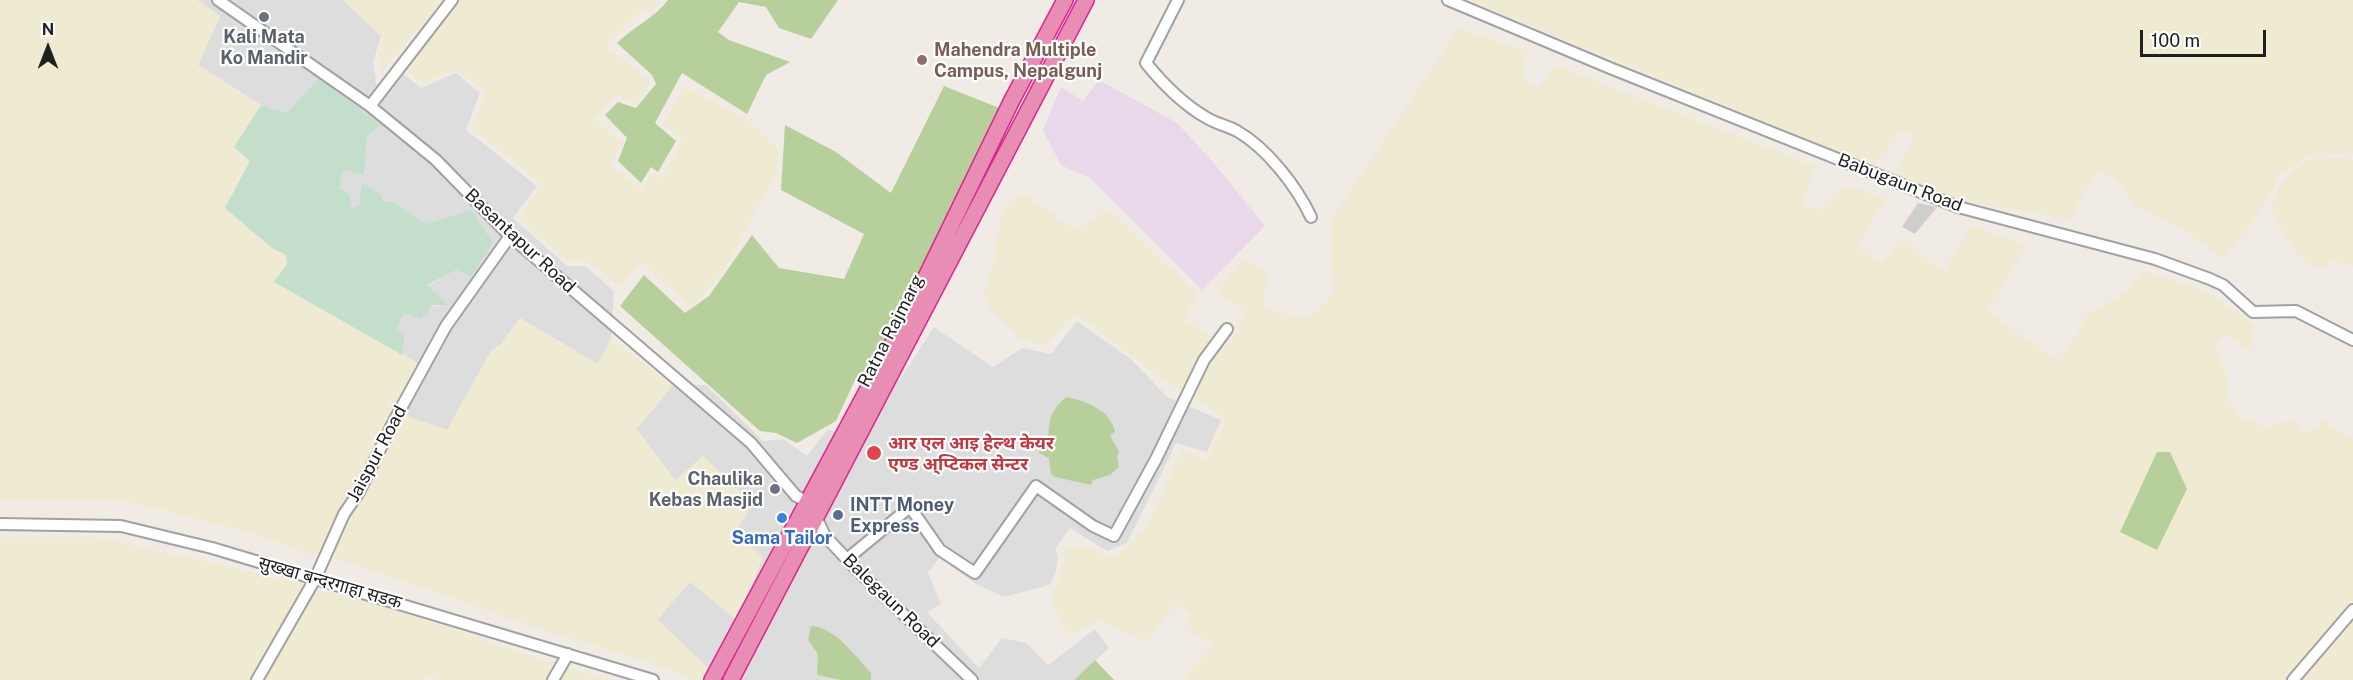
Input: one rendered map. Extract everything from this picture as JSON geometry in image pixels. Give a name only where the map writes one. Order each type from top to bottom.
[{"type":"highway","name":"Ratna Rajmarg","points":[[712,680],[906,318],[1065,0]]},
{"type":"highway","name":"Ratna Rajmarg","points":[[731,680],[1086,0]]},
{"type":"street","name":"Basantapur Road","points":[[218,0],[369,105],[436,160],[510,236],[751,443],[796,496],[806,501]]},
{"type":"street","points":[[369,105],[452,0]]},
{"type":"street","points":[[1178,0],[1146,63],[1178,97],[1207,118],[1239,132],[1268,157],[1300,194],[1311,217]]},
{"type":"street","name":"Babugaun Road","points":[[1448,0],[1610,68],[1958,207],[2155,258],[2223,285],[2253,312],[2296,311],[2353,340]]},
{"type":"street","name":"Jaispur Road","points":[[257,680],[315,579],[344,514],[360,492],[446,326],[510,236]]},
{"type":"street","points":[[847,559],[910,507],[940,550],[975,573],[1036,486],[1093,526],[1114,536],[1156,459],[1204,360],[1227,329]]},
{"type":"street","name":"Balegaun Road","points":[[816,517],[825,536],[847,559],[972,680]]},
{"type":"street","name":"सुख्खा बन्दरगाहा सडक","points":[[0,524],[122,526],[212,548],[653,680]]},
{"type":"street","points":[[2293,680],[2353,610]]},
{"type":"street","points":[[553,680],[568,654]]},
{"type":"shaded area","points":[[0,0],[197,0],[220,16],[198,65],[261,105],[254,117],[250,161],[272,248],[286,255],[287,264],[275,282],[419,364],[367,469],[344,501],[324,546],[313,555],[243,531],[137,503],[78,499],[0,499]]},
{"type":"shaded area","points":[[197,0],[343,0],[381,36],[373,62],[377,88],[395,67],[421,88],[456,73],[480,93],[466,130],[537,186],[513,218],[567,266],[585,266],[614,291],[611,339],[598,364],[520,318],[500,345],[491,351],[447,430],[403,415],[428,365],[419,364],[402,355],[405,337],[397,328],[404,313],[447,304],[427,286],[457,270],[471,210],[426,224],[393,202],[382,202],[362,184],[359,205],[352,208],[339,188],[343,169],[364,175],[367,137],[380,126],[287,113],[261,105],[198,65],[220,16]]},
{"type":"shaded area","points":[[343,0],[443,0],[380,73],[378,60],[384,32],[381,36]]},
{"type":"shaded area","points":[[457,0],[660,0],[653,10],[642,9],[606,46],[651,82],[633,105],[617,94],[594,120],[623,143],[611,165],[642,190],[651,174],[661,179],[683,139],[662,125],[684,86],[753,124],[778,148],[775,175],[724,270],[691,308],[643,262],[619,287],[593,263],[566,261],[518,218],[541,184],[472,128],[486,91],[455,70],[424,83],[407,70]]},
{"type":"shaded area","points":[[1468,0],[2353,0],[2353,154],[2317,152],[2280,174],[2261,211],[2223,258],[2185,231],[2136,207],[2115,178],[2096,172],[2070,219],[1957,200],[1892,177],[1915,135],[1902,131],[1873,166]]},
{"type":"shaded area","points":[[1459,28],[1527,51],[1524,76],[1538,88],[1556,66],[1815,166],[1802,204],[1820,210],[1844,185],[1885,199],[1857,247],[1881,263],[1903,237],[1944,272],[1970,226],[2027,245],[1987,311],[2059,362],[2088,314],[2128,291],[2142,270],[2208,292],[2254,325],[2249,350],[2226,334],[2214,345],[2229,382],[2227,395],[2237,416],[2265,427],[2293,420],[2301,432],[2319,429],[2320,419],[2353,439],[2353,680],[1183,680],[1214,644],[1191,632],[1190,613],[1175,604],[1146,642],[1100,620],[1069,636],[1052,603],[1067,547],[1091,548],[1111,559],[1145,530],[1182,450],[1207,459],[1226,419],[1166,382],[1076,314],[1046,344],[1024,342],[990,310],[983,293],[995,259],[1002,210],[1022,192],[1075,231],[1109,209],[1197,294],[1184,320],[1230,347],[1244,311],[1217,291],[1244,259],[1267,271],[1263,307],[1306,320],[1334,294],[1330,221]]},
{"type":"shaded area","points":[[1099,80],[1177,123],[1214,163],[1265,226],[1202,290],[1090,178],[1061,165],[1043,130],[1061,87],[1083,101]]},
{"type":"shaded area","points":[[2334,158],[2353,160],[2353,266],[2331,261],[2321,269],[2301,259],[2271,208],[2278,187],[2305,160]]},
{"type":"shaded area","points":[[1918,203],[1937,207],[1915,234],[1902,227]]},
{"type":"shaded area","points":[[520,318],[597,364],[611,339],[673,385],[637,429],[675,480],[703,456],[753,503],[735,533],[763,557],[738,620],[690,582],[657,619],[711,671],[709,680],[693,680],[655,664],[550,632],[332,557],[335,543],[352,510],[365,494],[403,415],[447,430],[491,351],[500,345]]},
{"type":"shaded area","points":[[1077,321],[1132,360],[1167,397],[1221,420],[1207,452],[1176,443],[1127,543],[1107,551],[1070,528],[1055,549],[1058,556],[1056,571],[1050,585],[1004,597],[976,584],[939,558],[928,573],[941,604],[927,612],[979,668],[1002,638],[1026,643],[1048,665],[1095,629],[1109,648],[1074,680],[731,680],[711,671],[657,620],[690,582],[737,620],[735,533],[675,480],[636,429],[673,385],[706,385],[763,441],[783,439],[807,456],[828,429],[839,433],[868,371],[899,381],[934,327],[993,367],[1022,348],[1051,354]]},
{"type":"shaded area","points":[[0,537],[96,537],[308,585],[274,637],[252,680],[0,680]]},
{"type":"shaded area","points":[[316,589],[404,613],[559,665],[549,680],[437,680],[426,674],[423,680],[262,680],[288,629]]},
{"type":"shaded area","points":[[566,667],[613,680],[558,680]]},
{"type":"green space","points":[[668,0],[838,0],[811,39],[779,28],[766,7],[739,2],[718,32],[729,40],[790,62],[766,75],[747,114],[682,73],[655,123],[676,141],[658,172],[651,167],[641,183],[618,161],[627,138],[605,115],[618,102],[636,108],[656,84],[652,75],[617,43],[657,12]]},
{"type":"green space","points":[[319,78],[381,125],[367,137],[364,175],[343,170],[339,188],[349,194],[352,208],[359,205],[362,183],[381,195],[383,202],[393,202],[426,224],[471,210],[493,243],[471,277],[457,270],[427,285],[448,305],[433,305],[421,319],[404,313],[397,328],[405,337],[402,355],[274,282],[287,264],[286,255],[272,248],[225,208],[250,161],[234,147],[261,105],[287,113]]},
{"type":"green space","points":[[944,86],[1002,109],[873,362],[855,380],[836,421],[797,443],[776,433],[760,431],[620,306],[644,275],[685,313],[709,296],[752,235],[779,268],[844,279],[864,234],[781,190],[785,125],[836,152],[891,193]]},
{"type":"green space","points":[[1066,397],[1082,401],[1103,412],[1115,431],[1110,436],[1119,451],[1117,457],[1119,467],[1110,475],[1093,480],[1091,485],[1055,477],[1051,474],[1049,458],[1039,453],[1042,442],[1048,443],[1053,412]]},
{"type":"green space","points":[[2157,452],[2170,452],[2187,489],[2157,550],[2120,532]]},
{"type":"green space","points":[[811,626],[828,631],[844,643],[871,673],[871,680],[841,680],[817,675],[818,654],[808,640]]},
{"type":"green space","points":[[1095,660],[1114,680],[1074,680]]},
{"type":"place","name":"Kali Mata Ko Mandir","points":[[264,17]]},
{"type":"place","name":"Mahendra Multiple Campus, Nepalgunj","points":[[922,60]]},
{"type":"place","name":"आर एल आइ हेल्थ केयर एण्ड अ्प्टिकल सेन्टर","points":[[874,453]]},
{"type":"place","name":"Chaulika Kebas Masjid","points":[[775,489]]},
{"type":"place","name":"INTT Money Express","points":[[838,515]]},
{"type":"place","name":"Sama Tailor","points":[[782,518]]}]
